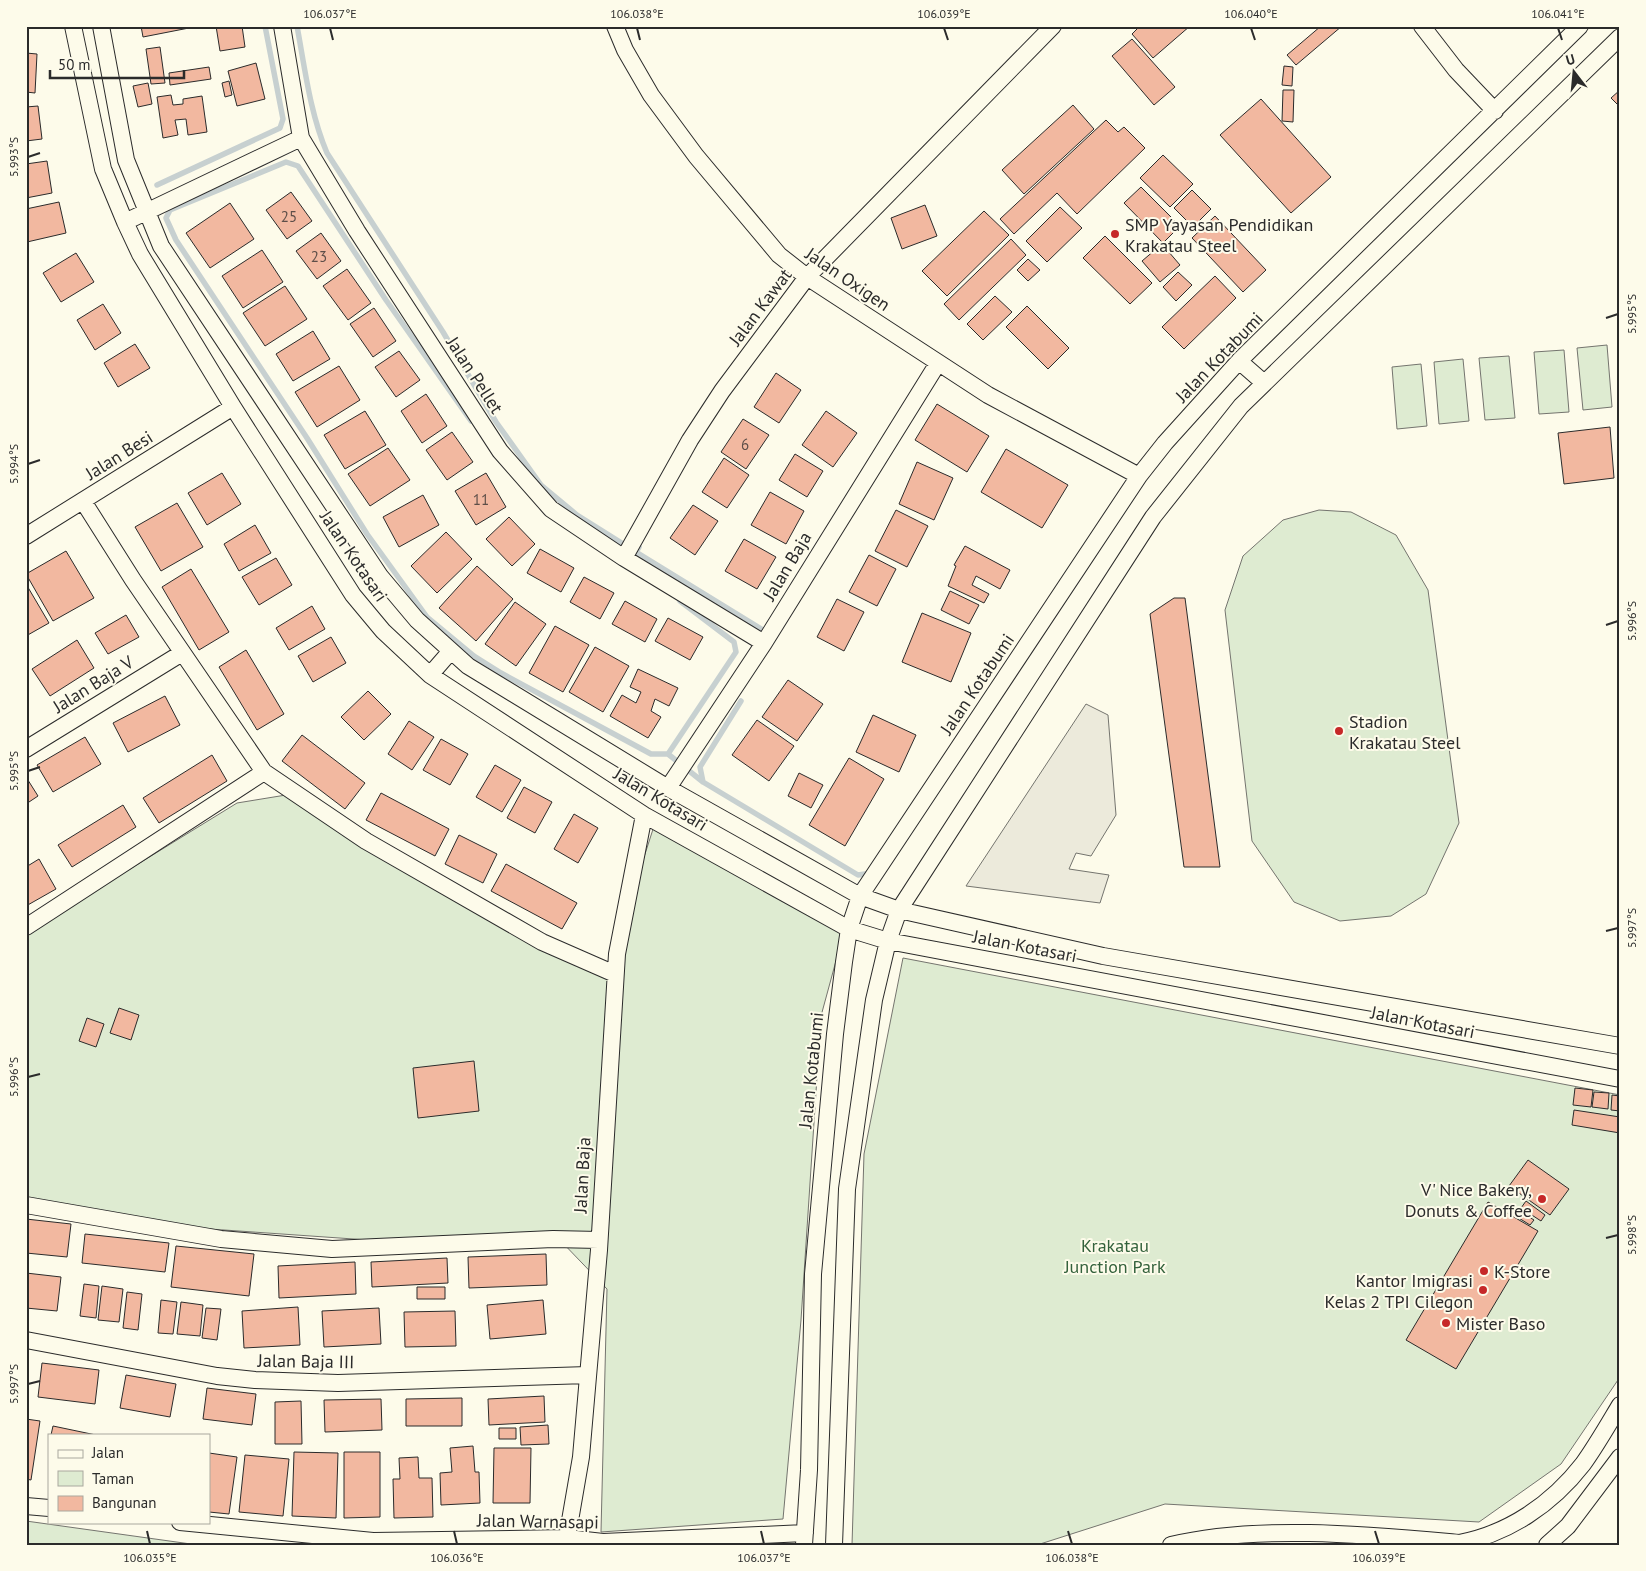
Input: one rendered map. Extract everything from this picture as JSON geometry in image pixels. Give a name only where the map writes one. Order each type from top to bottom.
[{"type":"street","name":"Jalan Kotasari","points":[[73,26],[104,169],[124,222],[140,254],[233,407],[354,596],[383,631],[430,675],[644,814],[849,929],[888,941],[1620,1079]]},
{"type":"street","name":"Jalan Kotasari","points":[[101,26],[126,160],[161,246],[380,576],[417,620],[450,652],[468,666],[860,896],[899,910],[1103,956],[1620,1046]]},
{"type":"street","name":"Jalan Pellet","points":[[282,26],[301,138],[357,231],[500,450],[551,508],[628,551],[764,644]]},
{"type":"street","name":"Jalan Oxigen","points":[[615,26],[625,50],[651,95],[696,156],[779,255],[807,277],[988,395],[1139,476]]},
{"type":"street","name":"Jalan Kawat","points":[[628,551],[690,440],[722,391],[807,277],[1053,26]]},
{"type":"street","points":[[1422,26],[1456,70],[1495,110]]},
{"type":"street","name":"Jalan Kotabumi","points":[[804,1539],[809,1470],[813,1274],[818,1205],[835,1034],[849,929],[860,896],[1139,476],[1165,443],[1239,361],[1580,26]]},
{"type":"street","points":[[834,1545],[847,1189],[874,1000],[888,941],[899,910],[1152,517],[1241,406],[1263,382],[1542,115],[1620,37]]},
{"type":"street","points":[[124,222],[301,138]]},
{"type":"street","points":[[1239,361],[1263,382]]},
{"type":"street","name":"Jalan Baja","points":[[669,785],[764,644],[938,363]]},
{"type":"street","name":"Jalan Besi","points":[[26,536],[233,407]]},
{"type":"street","points":[[83,501],[182,653],[264,772],[366,841],[542,942],[615,974]]},
{"type":"street","points":[[430,675],[450,652]]},
{"type":"street","name":"Jalan Baja V","points":[[26,749],[182,653]]},
{"type":"street","points":[[26,928],[264,772]]},
{"type":"street","name":"Jalan Baja","points":[[567,1538],[581,1457],[588,1375],[599,1240],[615,974],[622,925],[644,814]]},
{"type":"street","points":[[26,1205],[221,1239],[332,1249],[552,1239],[599,1240]]},
{"type":"street","name":"Jalan Baja III","points":[[26,1340],[217,1376],[255,1380],[338,1383],[588,1375]]},
{"type":"street","points":[[1171,1545],[1212,1536],[1249,1534],[1335,1535],[1459,1544],[1474,1540],[1511,1526],[1541,1507],[1582,1464],[1620,1405]]},
{"type":"street","points":[[1548,1545],[1568,1526],[1620,1457]]},
{"type":"street","points":[[26,1506],[48,1508]]},
{"type":"street","name":"Jalan Warnasapi","points":[[200,1524],[373,1541],[567,1538],[603,1542],[804,1539]]},
{"type":"green space","points":[[1607,345],[1612,407],[1583,410],[1577,348]]},
{"type":"green space","points":[[1564,350],[1569,412],[1539,414],[1534,352]]},
{"type":"green space","points":[[1509,356],[1515,418],[1485,420],[1479,358]]},
{"type":"green space","points":[[1463,359],[1469,421],[1439,424],[1434,362]]},
{"type":"green space","points":[[1421,364],[1427,426],[1397,429],[1392,367]]},
{"type":"green space","points":[[1319,510],[1351,512],[1396,535],[1428,590],[1459,823],[1426,894],[1391,916],[1340,921],[1294,902],[1252,841],[1225,610],[1243,556],[1283,520]]},
{"type":"green space","points":[[286,795],[606,975],[655,823],[846,924],[821,1016],[801,1320],[783,1519],[601,1532],[607,1289],[558,1238],[397,1242],[181,1227],[26,1202],[26,933],[237,803]]},
{"type":"green space","name":"Krakatau Junction Park","points":[[903,958],[1620,1095],[1620,1377],[1561,1464],[1479,1522],[1165,1504],[1037,1545],[852,1545],[864,1154]]},
{"type":"green space","points":[[26,1521],[198,1545],[26,1545]]},
{"type":"shaded area","points":[[1086,704],[1108,715],[1116,815],[1091,856],[1076,853],[1069,869],[1109,875],[1100,903],[966,886]]},
{"type":"building","points":[[141,26],[194,26],[194,27],[143,37]]},
{"type":"building","points":[[216,26],[242,26],[245,47],[220,51]]},
{"type":"building","points":[[1140,26],[1190,26],[1153,58],[1132,34]]},
{"type":"building","points":[[1321,26],[1342,26],[1296,65],[1287,55]]},
{"type":"building","points":[[1132,39],[1175,87],[1154,105],[1112,56]]},
{"type":"building","points":[[160,47],[165,83],[151,84],[146,49]]},
{"type":"building","points":[[26,53],[37,54],[35,93],[26,92]]},
{"type":"building","points":[[256,63],[265,99],[237,106],[228,71]]},
{"type":"building","points":[[1284,66],[1293,67],[1292,86],[1282,85]]},
{"type":"building","points":[[209,67],[211,79],[170,85],[169,73]]},
{"type":"building","points":[[229,81],[232,95],[225,97],[222,83]]},
{"type":"building","points":[[148,83],[152,104],[138,107],[133,86]]},
{"type":"building","points":[[1283,90],[1294,90],[1293,122],[1282,121]]},
{"type":"building","points":[[1620,90],[1620,107],[1611,98]]},
{"type":"building","points":[[171,95],[173,105],[183,104],[183,99],[202,96],[207,132],[188,135],[186,119],[175,120],[178,135],[163,138],[157,97]]},
{"type":"building","points":[[1261,99],[1331,177],[1291,213],[1220,135]]},
{"type":"building","points":[[1073,105],[1094,129],[1024,194],[1002,170]]},
{"type":"building","points":[[38,106],[42,139],[26,141],[26,107]]},
{"type":"building","points":[[1106,120],[1118,132],[1124,127],[1145,148],[1077,214],[1057,193],[1014,234],[1000,219]]},
{"type":"building","points":[[1163,155],[1193,184],[1170,207],[1140,178]]},
{"type":"building","points":[[47,161],[52,193],[26,198],[26,164]]},
{"type":"building","points":[[1141,187],[1180,226],[1163,243],[1124,203]]},
{"type":"building","points":[[1192,190],[1211,209],[1193,227],[1174,208]]},
{"type":"building","points":[[291,192],[312,221],[287,239],[266,210]]},
{"type":"building","points":[[59,202],[66,233],[27,242],[26,209]]},
{"type":"building","points":[[230,203],[254,239],[210,268],[186,233]]},
{"type":"building","points":[[925,205],[937,236],[902,249],[891,218]]},
{"type":"building","points":[[1060,207],[1082,228],[1047,262],[1026,241]]},
{"type":"building","points":[[984,211],[1009,235],[947,296],[922,271]]},
{"type":"building","points":[[1215,216],[1266,270],[1243,292],[1192,238]]},
{"type":"building","points":[[321,233],[341,261],[317,279],[296,251]]},
{"type":"building","points":[[1105,236],[1152,283],[1130,304],[1083,258]]},
{"type":"building","points":[[1011,239],[1026,255],[959,320],[944,304]]},
{"type":"building","points":[[1162,244],[1180,265],[1160,282],[1142,261]]},
{"type":"building","points":[[262,250],[283,282],[243,308],[222,276]]},
{"type":"building","points":[[76,253],[94,282],[61,302],[43,273]]},
{"type":"building","points":[[1028,259],[1040,270],[1028,281],[1017,270]]},
{"type":"building","points":[[347,269],[371,303],[348,320],[323,286]]},
{"type":"building","points":[[1178,272],[1192,285],[1176,301],[1163,287]]},
{"type":"building","points":[[1215,276],[1236,298],[1184,349],[1162,327]]},
{"type":"building","points":[[285,286],[307,319],[265,346],[243,313]]},
{"type":"building","points":[[995,296],[1012,312],[983,340],[967,324]]},
{"type":"building","points":[[103,304],[121,333],[95,350],[77,320]]},
{"type":"building","points":[[1027,306],[1069,348],[1048,369],[1006,327]]},
{"type":"building","points":[[374,308],[396,341],[373,357],[350,324]]},
{"type":"building","points":[[313,331],[330,359],[293,381],[276,354]]},
{"type":"building","points":[[135,344],[150,368],[118,387],[104,363]]},
{"type":"building","points":[[399,351],[420,380],[396,397],[375,367]]},
{"type":"building","points":[[339,366],[360,400],[317,427],[295,392]]},
{"type":"building","points":[[776,373],[801,390],[779,423],[754,407]]},
{"type":"building","points":[[426,394],[447,426],[422,443],[401,411]]},
{"type":"building","points":[[937,404],[989,436],[967,472],[915,440]]},
{"type":"building","points":[[365,411],[386,445],[345,469],[324,435]]},
{"type":"building","points":[[826,411],[857,433],[833,467],[802,445]]},
{"type":"building","points":[[743,419],[769,435],[746,469],[721,452]]},
{"type":"building","points":[[1610,427],[1614,478],[1564,484],[1558,433]]},
{"type":"building","points":[[452,432],[473,462],[447,480],[426,450]]},
{"type":"building","points":[[388,448],[410,480],[370,506],[348,474]]},
{"type":"building","points":[[1006,449],[1068,485],[1042,528],[981,492]]},
{"type":"building","points":[[795,454],[823,471],[807,497],[779,480]]},
{"type":"building","points":[[724,458],[749,475],[727,508],[702,492]]},
{"type":"building","points":[[917,462],[953,478],[934,520],[899,504]]},
{"type":"building","points":[[222,473],[241,504],[207,525],[188,493]]},
{"type":"building","points":[[486,473],[506,507],[476,525],[455,491]]},
{"type":"building","points":[[770,492],[804,511],[786,544],[751,525]]},
{"type":"building","points":[[423,495],[439,525],[399,547],[383,517]]},
{"type":"building","points":[[177,503],[203,547],[161,571],[135,527]]},
{"type":"building","points":[[693,505],[718,521],[695,555],[670,538]]},
{"type":"building","points":[[896,510],[928,526],[907,567],[875,551]]},
{"type":"building","points":[[509,517],[535,544],[512,566],[486,539]]},
{"type":"building","points":[[255,525],[271,553],[239,571],[224,544]]},
{"type":"building","points":[[446,532],[472,559],[437,593],[411,566]]},
{"type":"building","points":[[744,539],[776,557],[757,589],[725,571]]},
{"type":"building","points":[[965,546],[1010,570],[1000,589],[976,576],[972,585],[989,594],[984,603],[948,586],[956,566],[954,565]]},
{"type":"building","points":[[540,549],[574,568],[561,592],[527,573]]},
{"type":"building","points":[[66,551],[94,598],[53,621],[26,574]]},
{"type":"building","points":[[869,555],[896,569],[877,606],[849,592]]},
{"type":"building","points":[[276,558],[292,585],[259,605],[242,577]]},
{"type":"building","points":[[477,566],[513,599],[476,641],[439,608]]},
{"type":"building","points":[[191,569],[229,632],[199,650],[162,587]]},
{"type":"building","points":[[584,577],[614,593],[600,619],[570,602]]},
{"type":"building","points":[[26,584],[49,623],[26,636]]},
{"type":"building","points":[[950,591],[979,605],[969,624],[941,610]]},
{"type":"building","points":[[1174,598],[1185,598],[1220,867],[1184,867],[1150,614]]},
{"type":"building","points":[[837,599],[864,612],[844,651],[817,637]]},
{"type":"building","points":[[625,601],[657,619],[645,642],[612,624]]},
{"type":"building","points":[[515,602],[546,624],[516,666],[485,644]]},
{"type":"building","points":[[312,606],[325,629],[289,650],[276,628]]},
{"type":"building","points":[[922,613],[971,633],[951,682],[902,662]]},
{"type":"building","points":[[126,615],[139,637],[108,654],[95,633]]},
{"type":"building","points":[[668,618],[703,637],[690,660],[655,641]]},
{"type":"building","points":[[555,626],[589,645],[563,692],[529,673]]},
{"type":"building","points":[[331,637],[346,663],[313,682],[298,656]]},
{"type":"building","points":[[77,640],[94,668],[50,696],[32,669]]},
{"type":"building","points":[[595,647],[629,666],[603,712],[569,692]]},
{"type":"building","points":[[246,650],[284,714],[257,730],[219,667]]},
{"type":"building","points":[[638,669],[678,688],[669,706],[655,699],[651,711],[661,717],[648,738],[610,716],[622,695],[636,703],[641,692],[630,687]]},
{"type":"building","points":[[788,680],[823,704],[797,741],[762,717]]},
{"type":"building","points":[[368,691],[391,714],[364,740],[341,717]]},
{"type":"building","points":[[165,696],[180,725],[128,752],[113,723]]},
{"type":"building","points":[[873,715],[916,735],[899,772],[856,752]]},
{"type":"building","points":[[757,720],[794,746],[769,781],[732,755]]},
{"type":"building","points":[[409,721],[434,737],[412,770],[388,754]]},
{"type":"building","points":[[302,735],[365,783],[345,809],[282,761]]},
{"type":"building","points":[[85,737],[101,764],[53,792],[37,765]]},
{"type":"building","points":[[441,739],[468,754],[450,785],[423,770]]},
{"type":"building","points":[[212,755],[227,781],[159,823],[143,798]]},
{"type":"building","points":[[849,758],[884,779],[845,846],[809,825]]},
{"type":"building","points":[[495,765],[521,780],[502,812],[476,797]]},
{"type":"building","points":[[799,773],[823,785],[811,808],[788,796]]},
{"type":"building","points":[[26,777],[38,796],[26,804]]},
{"type":"building","points":[[524,787],[552,802],[535,833],[507,818]]},
{"type":"building","points":[[381,793],[449,829],[435,856],[366,820]]},
{"type":"building","points":[[123,805],[136,827],[72,867],[58,845]]},
{"type":"building","points":[[574,814],[598,828],[578,863],[554,849]]},
{"type":"building","points":[[459,835],[497,854],[483,883],[445,864]]},
{"type":"building","points":[[39,859],[56,889],[26,906],[26,867]]},
{"type":"building","points":[[506,864],[577,903],[562,929],[491,891]]},
{"type":"building","points":[[119,1008],[139,1015],[131,1040],[110,1033]]},
{"type":"building","points":[[87,1018],[104,1024],[96,1047],[79,1041]]},
{"type":"building","points":[[474,1061],[479,1111],[418,1118],[413,1068]]},
{"type":"building","points":[[1575,1088],[1593,1090],[1591,1107],[1573,1105]]},
{"type":"building","points":[[1594,1092],[1609,1093],[1608,1109],[1592,1107]]},
{"type":"building","points":[[1612,1095],[1620,1096],[1620,1111],[1611,1110]]},
{"type":"building","points":[[1574,1110],[1620,1117],[1620,1133],[1572,1125]]},
{"type":"building","points":[[1528,1160],[1569,1189],[1550,1215],[1509,1186]]},
{"type":"building","points":[[1526,1201],[1545,1215],[1541,1221],[1521,1208]]},
{"type":"building","points":[[1488,1202],[1538,1231],[1456,1369],[1406,1340]]},
{"type":"building","points":[[1518,1210],[1534,1220],[1530,1225],[1514,1215]]},
{"type":"building","points":[[26,1219],[71,1224],[67,1257],[26,1253]]},
{"type":"building","points":[[85,1234],[169,1243],[165,1272],[82,1263]]},
{"type":"building","points":[[176,1246],[254,1254],[249,1296],[171,1287]]},
{"type":"building","points":[[546,1254],[547,1285],[469,1288],[468,1257]]},
{"type":"building","points":[[447,1258],[448,1283],[372,1287],[371,1262]]},
{"type":"building","points":[[355,1262],[356,1294],[279,1298],[278,1266]]},
{"type":"building","points":[[26,1273],[61,1277],[57,1311],[26,1308]]},
{"type":"building","points":[[84,1284],[99,1286],[96,1318],[80,1316]]},
{"type":"building","points":[[102,1286],[123,1289],[119,1322],[98,1320]]},
{"type":"building","points":[[417,1287],[445,1287],[445,1299],[417,1299]]},
{"type":"building","points":[[127,1292],[142,1294],[138,1330],[123,1328]]},
{"type":"building","points":[[161,1300],[177,1302],[173,1334],[158,1333]]},
{"type":"building","points":[[543,1300],[546,1334],[490,1339],[487,1305]]},
{"type":"building","points":[[181,1302],[203,1305],[200,1336],[177,1334]]},
{"type":"building","points":[[298,1307],[300,1345],[244,1348],[242,1311]]},
{"type":"building","points":[[206,1308],[221,1309],[217,1340],[202,1338]]},
{"type":"building","points":[[379,1308],[381,1344],[324,1347],[322,1311]]},
{"type":"building","points":[[455,1311],[456,1346],[405,1347],[404,1312]]},
{"type":"building","points":[[42,1363],[99,1370],[95,1404],[38,1397]]},
{"type":"building","points":[[126,1375],[176,1384],[170,1417],[120,1408]]},
{"type":"building","points":[[207,1388],[256,1394],[252,1425],[203,1419]]},
{"type":"building","points":[[544,1396],[545,1422],[489,1425],[488,1399]]},
{"type":"building","points":[[462,1398],[462,1426],[406,1426],[406,1399]]},
{"type":"building","points":[[381,1399],[382,1430],[325,1432],[324,1400]]},
{"type":"building","points":[[301,1401],[302,1444],[275,1444],[275,1402]]},
{"type":"building","points":[[26,1419],[40,1421],[31,1480],[26,1479]]},
{"type":"building","points":[[548,1425],[549,1444],[521,1445],[520,1427]]},
{"type":"building","points":[[53,1426],[91,1434],[51,1434]]},
{"type":"building","points":[[499,1428],[516,1428],[516,1439],[499,1439]]},
{"type":"building","points":[[473,1446],[475,1472],[479,1472],[480,1503],[441,1505],[440,1473],[452,1472],[450,1448]]},
{"type":"building","points":[[494,1448],[531,1448],[530,1503],[493,1503]]},
{"type":"building","points":[[294,1452],[338,1453],[336,1518],[292,1516]]},
{"type":"building","points":[[344,1452],[380,1452],[380,1517],[344,1518]]},
{"type":"building","points":[[210,1453],[237,1457],[229,1514],[210,1512]]},
{"type":"building","points":[[245,1455],[289,1459],[283,1516],[239,1512]]},
{"type":"building","points":[[418,1457],[419,1478],[432,1478],[433,1517],[394,1518],[393,1479],[400,1479],[399,1458]]},
{"type":"waterway","points":[[157,185],[280,128],[283,119],[265,26]]},
{"type":"waterway","points":[[297,26],[312,107],[327,153],[443,332],[496,422],[541,485],[577,515],[628,547]]},
{"type":"waterway","points":[[471,421],[386,300],[298,166],[286,162],[170,210],[166,218],[176,240],[307,438],[367,534],[427,617],[474,656],[501,673],[651,754],[668,754],[703,782]]},
{"type":"waterway","points":[[639,547],[636,552],[763,630]]},
{"type":"waterway","points":[[668,754],[736,652],[734,642],[680,601]]},
{"type":"waterway","points":[[741,701],[700,767],[703,782],[858,875],[872,873]]},
{"type":"place","name":"SMP Yayasan Pendidikan Krakatau Steel","points":[[1115,234]]},
{"type":"place","name":"Stadion Krakatau Steel","points":[[1339,731]]},
{"type":"place","name":"V' Nice Bakery, Donuts & Coffee","points":[[1542,1199]]},
{"type":"place","name":"K-Store","points":[[1484,1271]]},
{"type":"place","name":"Kantor Imigrasi Kelas 2 TPI Cilegon","points":[[1483,1290]]},
{"type":"place","name":"Mister Baso","points":[[1446,1323]]}]
